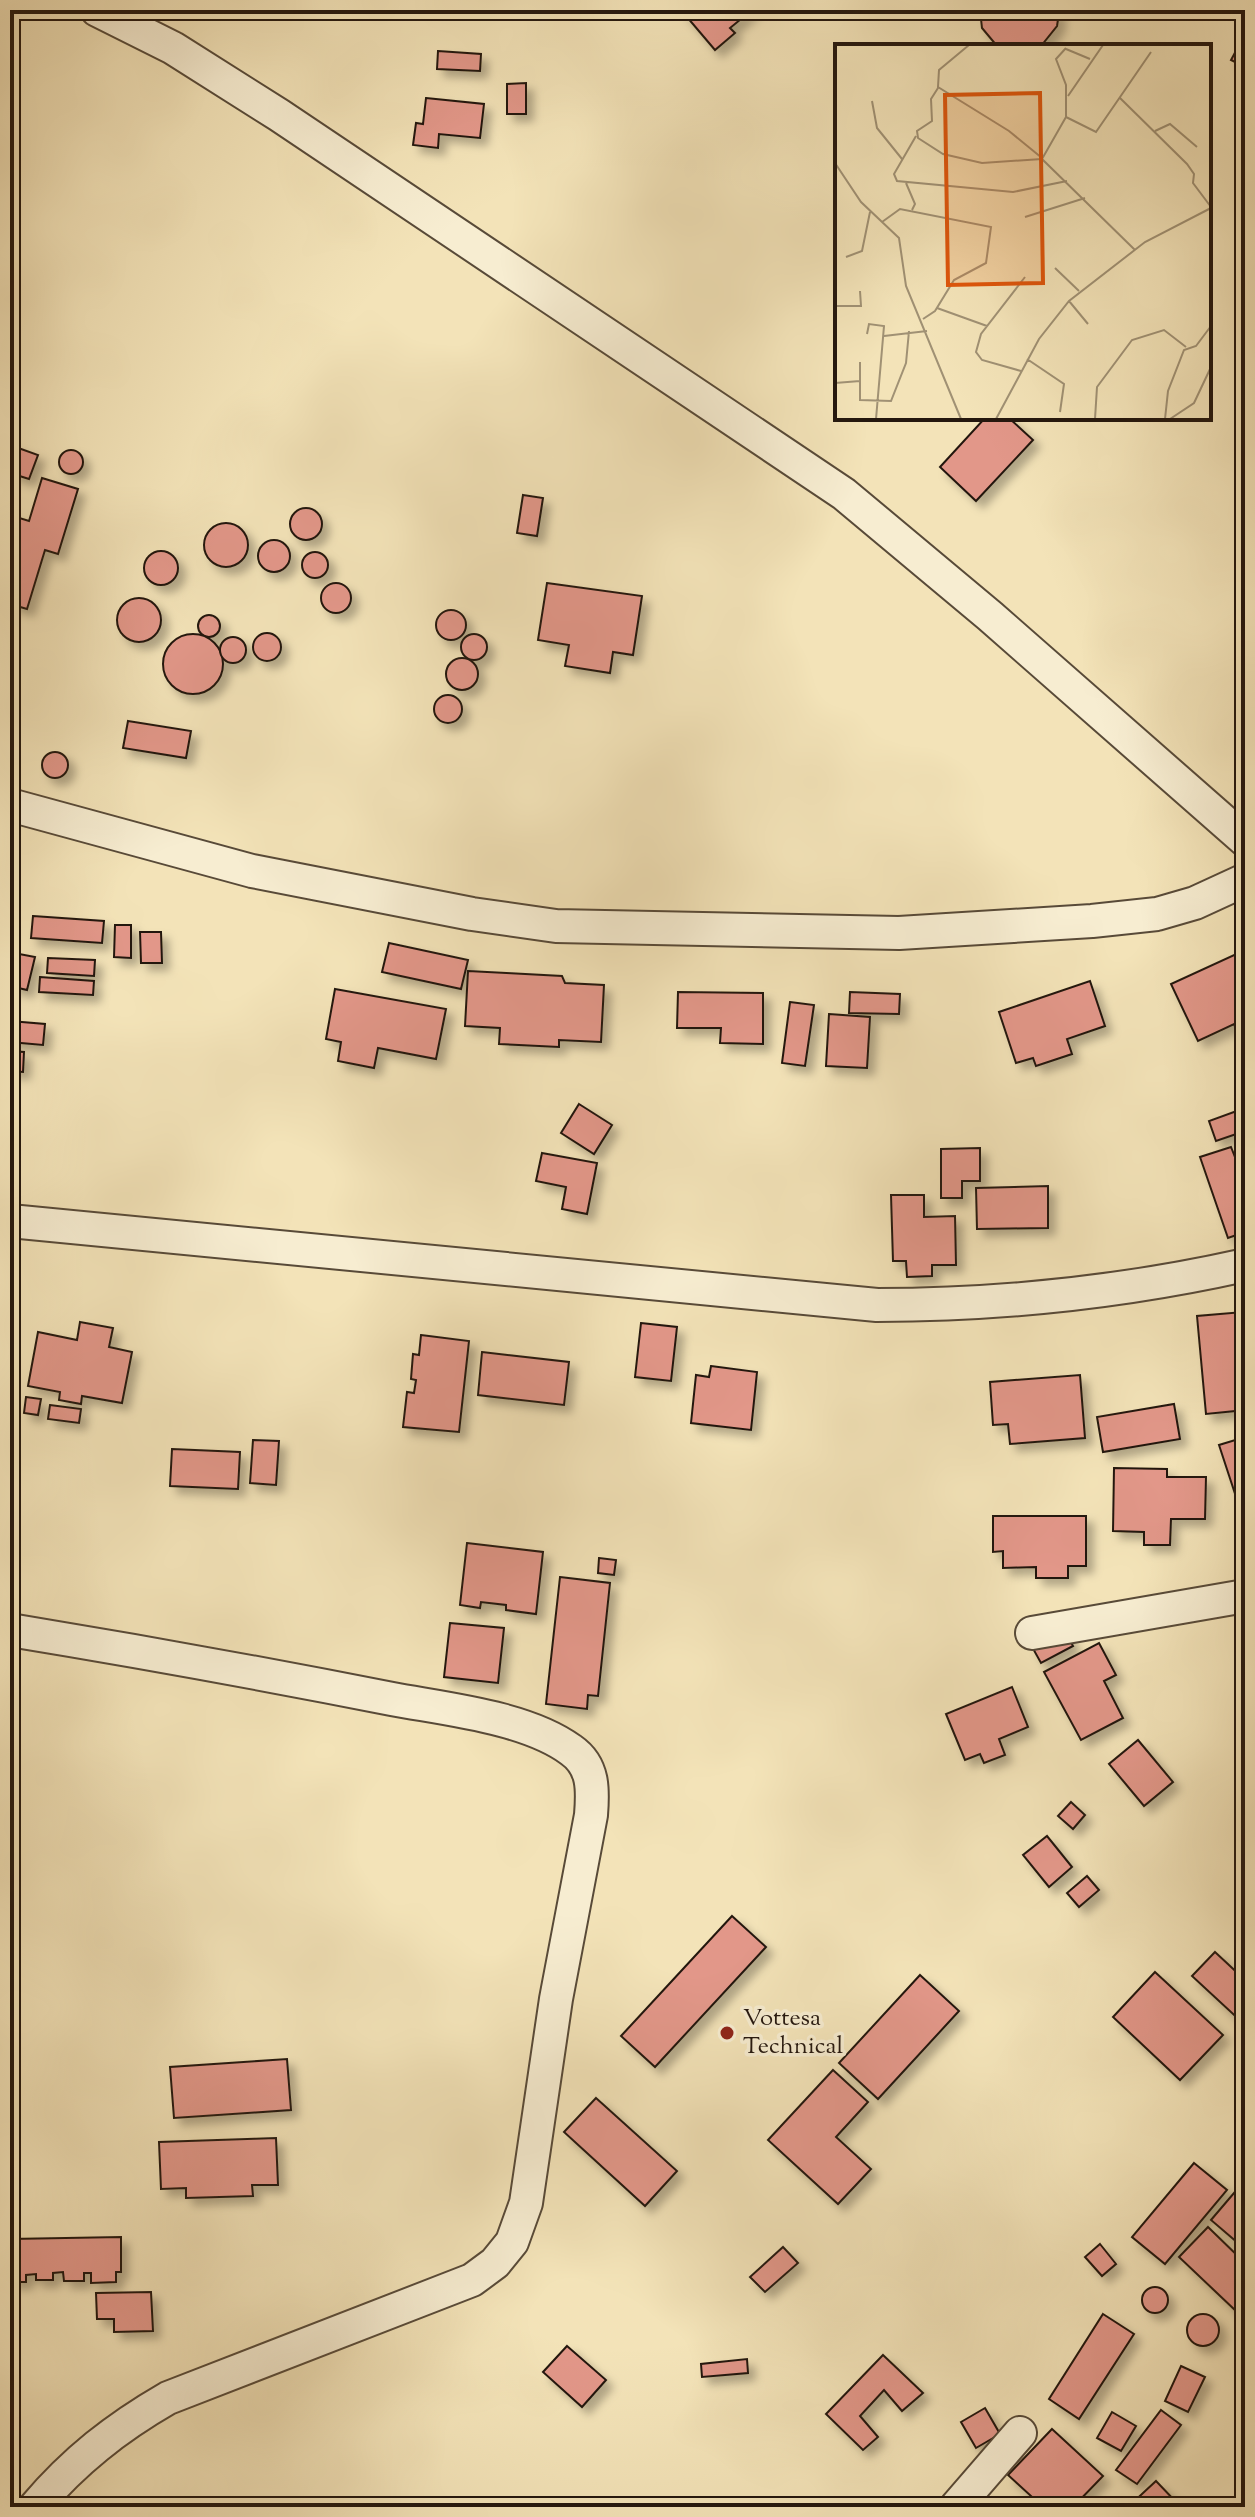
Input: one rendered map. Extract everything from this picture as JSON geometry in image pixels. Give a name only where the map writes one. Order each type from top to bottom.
[{"type":"street","points":[[97,10],[173,48],[279,115],[844,494],[990,616],[1245,840]]},
{"type":"street","points":[[10,805],[252,871],[472,914],[556,926],[899,933],[1092,921],[1157,914],[1195,903],[1245,880]]},
{"type":"street","points":[[10,1221],[877,1305],[1008,1301],[1187,1278],[1245,1265]]},
{"type":"street","points":[[1032,1633],[1245,1596]]},
{"type":"street","points":[[10,1630],[184,1658],[508,1724],[571,1750],[587,1765],[593,1788],[591,1815],[556,1999],[526,2203],[512,2242],[495,2263],[472,2280],[168,2398],[123,2424],[76,2461],[35,2507]]},
{"type":"street","points":[[956,2507],[1020,2433]]},
{"type":"building","points":[[681,10],[752,10],[730,28],[735,33],[715,50]]},
{"type":"building","points":[[980,10],[1058,10],[1059,13],[1057,26],[1043,44],[995,44],[982,28]]},
{"type":"building","points":[[1245,34],[1245,67],[1231,60]]},
{"type":"building","points":[[438,51],[481,54],[480,71],[437,69]]},
{"type":"building","points":[[526,83],[526,114],[507,114],[507,84]]},
{"type":"building","points":[[426,98],[484,104],[480,138],[439,134],[438,148],[413,145],[416,123],[423,124]]},
{"type":"building","points":[[983,420],[1011,420],[1033,440],[976,501],[940,467]]},
{"type":"building","points":[[10,445],[38,455],[29,479],[10,473]]},
{"type":"building","points":[[71,450],[80,453],[83,462],[80,471],[71,474],[62,471],[59,462],[62,453]]},
{"type":"building","points":[[42,478],[78,489],[58,554],[45,550],[27,609],[10,604],[10,515],[29,521]]},
{"type":"building","points":[[523,495],[543,498],[537,536],[517,533]]},
{"type":"building","points":[[306,508],[317,513],[322,524],[317,535],[306,540],[295,535],[290,524],[295,513]]},
{"type":"building","points":[[226,523],[241,530],[248,545],[241,560],[226,567],[211,560],[204,545],[211,530]]},
{"type":"building","points":[[274,540],[285,545],[290,556],[285,567],[274,572],[263,567],[258,556],[263,545]]},
{"type":"building","points":[[161,551],[173,556],[178,568],[173,580],[161,585],[149,580],[144,568],[149,556]]},
{"type":"building","points":[[315,552],[324,556],[328,565],[324,574],[315,578],[306,574],[302,565],[306,556]]},
{"type":"building","points":[[336,583],[347,587],[351,598],[347,609],[336,613],[325,609],[321,598],[325,587]]},
{"type":"building","points":[[547,583],[642,596],[633,655],[613,652],[610,673],[565,666],[569,645],[538,640]]},
{"type":"building","points":[[139,598],[155,604],[161,620],[155,636],[139,642],[123,636],[117,620],[123,604]]},
{"type":"building","points":[[451,610],[462,614],[466,625],[462,636],[451,640],[440,636],[436,625],[440,614]]},
{"type":"building","points":[[205,615],[213,615],[220,626],[213,637],[205,637],[198,630],[198,622]]},
{"type":"building","points":[[267,633],[277,637],[281,647],[277,657],[267,661],[257,657],[253,647],[257,637]]},
{"type":"building","points":[[193,634],[204,636],[214,643],[221,653],[221,675],[214,685],[204,692],[193,694],[182,692],[172,685],[165,675],[163,664],[165,653],[172,643],[182,636]]},
{"type":"building","points":[[474,634],[483,638],[487,647],[483,656],[474,660],[465,656],[461,647],[465,638]]},
{"type":"building","points":[[233,637],[242,641],[246,650],[242,659],[233,663],[224,659],[220,650],[224,641]]},
{"type":"building","points":[[462,658],[473,663],[478,674],[473,685],[462,690],[451,685],[446,674],[451,663]]},
{"type":"building","points":[[448,695],[458,699],[462,709],[458,719],[448,723],[438,719],[434,709],[438,699]]},
{"type":"building","points":[[128,721],[191,731],[186,758],[123,748]]},
{"type":"building","points":[[55,752],[64,756],[68,765],[64,774],[55,778],[46,774],[42,765],[46,756]]},
{"type":"building","points":[[33,916],[104,921],[102,943],[31,938]]},
{"type":"building","points":[[115,925],[131,925],[131,958],[114,957]]},
{"type":"building","points":[[140,932],[161,932],[162,963],[141,963]]},
{"type":"building","points":[[389,943],[468,960],[461,989],[382,972]]},
{"type":"building","points":[[1245,950],[1245,1033],[1239,1036],[1234,1024],[1198,1041],[1171,984]]},
{"type":"building","points":[[14,953],[35,957],[27,990],[10,986]]},
{"type":"building","points":[[48,958],[95,960],[94,976],[47,973]]},
{"type":"building","points":[[468,971],[562,976],[565,983],[604,985],[601,1042],[559,1040],[559,1047],[499,1044],[500,1028],[465,1026]]},
{"type":"building","points":[[40,977],[94,981],[93,995],[39,992]]},
{"type":"building","points":[[1090,981],[1105,1026],[1067,1039],[1072,1054],[1036,1066],[1033,1058],[1016,1063],[999,1012]]},
{"type":"building","points":[[335,989],[446,1009],[436,1059],[378,1048],[374,1068],[338,1061],[341,1042],[326,1039]]},
{"type":"building","points":[[678,992],[763,993],[763,1044],[720,1043],[721,1028],[677,1028]]},
{"type":"building","points":[[850,992],[900,994],[899,1014],[849,1013]]},
{"type":"building","points":[[790,1002],[814,1005],[805,1066],[782,1063]]},
{"type":"building","points":[[829,1014],[870,1017],[867,1068],[826,1066]]},
{"type":"building","points":[[10,1021],[45,1024],[43,1045],[10,1042]]},
{"type":"building","points":[[10,1051],[24,1052],[23,1072],[10,1071]]},
{"type":"building","points":[[579,1104],[612,1125],[594,1154],[561,1133]]},
{"type":"building","points":[[1245,1108],[1245,1131],[1216,1141],[1209,1121]]},
{"type":"building","points":[[1231,1147],[1235,1157],[1245,1154],[1245,1232],[1228,1238],[1200,1157]]},
{"type":"building","points":[[980,1148],[980,1181],[962,1181],[962,1198],[941,1198],[941,1149]]},
{"type":"building","points":[[542,1153],[597,1163],[587,1214],[562,1209],[566,1187],[536,1181]]},
{"type":"building","points":[[1048,1186],[1048,1228],[977,1229],[976,1188]]},
{"type":"building","points":[[891,1195],[924,1195],[924,1217],[955,1216],[956,1265],[932,1265],[932,1276],[907,1277],[906,1261],[893,1261]]},
{"type":"building","points":[[1243,1312],[1245,1410],[1206,1414],[1197,1316]]},
{"type":"building","points":[[80,1322],[113,1328],[109,1347],[132,1352],[122,1403],[82,1396],[81,1404],[59,1400],[60,1392],[28,1386],[38,1332],[77,1340]]},
{"type":"building","points":[[641,1323],[677,1327],[671,1381],[635,1377]]},
{"type":"building","points":[[421,1335],[469,1341],[459,1432],[403,1427],[407,1392],[414,1393],[416,1380],[411,1379],[413,1354],[419,1355]]},
{"type":"building","points":[[482,1352],[569,1362],[564,1405],[478,1395]]},
{"type":"building","points":[[711,1366],[757,1372],[751,1430],[691,1423],[696,1375],[709,1377]]},
{"type":"building","points":[[1080,1375],[1085,1438],[1010,1444],[1008,1424],[993,1425],[990,1382]]},
{"type":"building","points":[[26,1397],[41,1399],[38,1415],[24,1413]]},
{"type":"building","points":[[1174,1404],[1180,1439],[1103,1452],[1097,1417]]},
{"type":"building","points":[[50,1405],[81,1409],[79,1423],[48,1419]]},
{"type":"building","points":[[1245,1437],[1245,1517],[1243,1518],[1219,1445]]},
{"type":"building","points":[[253,1440],[279,1441],[276,1485],[250,1483]]},
{"type":"building","points":[[172,1449],[240,1452],[238,1489],[170,1486]]},
{"type":"building","points":[[1114,1468],[1167,1469],[1167,1477],[1206,1477],[1205,1519],[1171,1519],[1170,1545],[1144,1545],[1144,1532],[1113,1531]]},
{"type":"building","points":[[993,1516],[1086,1516],[1086,1566],[1068,1566],[1068,1578],[1036,1578],[1036,1567],[1003,1568],[1003,1551],[993,1552]]},
{"type":"building","points":[[467,1543],[543,1552],[536,1614],[506,1610],[506,1605],[481,1602],[480,1608],[460,1605]]},
{"type":"building","points":[[599,1558],[616,1560],[614,1575],[598,1573]]},
{"type":"building","points":[[560,1577],[610,1583],[598,1696],[588,1695],[587,1709],[546,1704]]},
{"type":"building","points":[[450,1623],[504,1628],[498,1683],[444,1677]]},
{"type":"building","points":[[1063,1628],[1073,1646],[1041,1663],[1031,1645]]},
{"type":"building","points":[[1099,1643],[1116,1675],[1104,1681],[1123,1718],[1081,1740],[1044,1672]]},
{"type":"building","points":[[1012,1687],[1028,1727],[999,1739],[1005,1755],[984,1763],[980,1754],[965,1760],[946,1714]]},
{"type":"building","points":[[1138,1740],[1173,1782],[1144,1806],[1109,1764]]},
{"type":"building","points":[[1071,1802],[1085,1815],[1073,1829],[1058,1816]]},
{"type":"building","points":[[1047,1836],[1072,1867],[1049,1887],[1023,1855]]},
{"type":"building","points":[[1087,1876],[1099,1890],[1079,1907],[1067,1893]]},
{"type":"building","points":[[732,1916],[766,1947],[655,2067],[621,2036]]},
{"type":"building","points":[[1215,1952],[1245,1980],[1245,2025],[1192,1976]]},
{"type":"building","points":[[1155,1972],[1223,2035],[1180,2080],[1113,2017]]},
{"type":"building","points":[[920,1975],[959,2011],[878,2099],[839,2063]]},
{"type":"building","points":[[287,2059],[291,2110],[174,2118],[170,2067]]},
{"type":"building","points":[[833,2070],[868,2102],[836,2137],[871,2169],[838,2204],[768,2140]]},
{"type":"building","points":[[596,2098],[677,2171],[645,2206],[564,2132]]},
{"type":"building","points":[[276,2138],[278,2185],[252,2185],[253,2196],[186,2198],[186,2188],[161,2189],[159,2142]]},
{"type":"building","points":[[1194,2163],[1227,2190],[1165,2264],[1132,2237]]},
{"type":"building","points":[[1234,2193],[1245,2203],[1245,2249],[1211,2220]]},
{"type":"building","points":[[1208,2227],[1245,2263],[1245,2301],[1236,2311],[1179,2257]]},
{"type":"building","points":[[121,2237],[121,2272],[116,2272],[116,2282],[91,2283],[91,2273],[84,2273],[84,2281],[64,2281],[63,2272],[53,2273],[53,2280],[36,2280],[36,2274],[26,2275],[26,2282],[10,2282],[10,2239]]},
{"type":"building","points":[[1100,2244],[1116,2264],[1102,2276],[1085,2257]]},
{"type":"building","points":[[783,2247],[798,2263],[765,2292],[750,2277]]},
{"type":"building","points":[[1155,2287],[1164,2291],[1168,2300],[1164,2309],[1155,2313],[1146,2309],[1142,2300],[1146,2291]]},
{"type":"building","points":[[151,2292],[153,2331],[114,2332],[114,2319],[97,2319],[96,2293]]},
{"type":"building","points":[[1103,2314],[1134,2334],[1079,2419],[1049,2399]]},
{"type":"building","points":[[1203,2314],[1214,2319],[1219,2330],[1214,2341],[1203,2346],[1192,2341],[1187,2330],[1192,2319]]},
{"type":"building","points":[[567,2346],[606,2380],[582,2407],[543,2372]]},
{"type":"building","points":[[883,2355],[923,2393],[902,2411],[884,2390],[860,2416],[878,2437],[863,2450],[826,2414]]},
{"type":"building","points":[[747,2359],[748,2373],[702,2377],[701,2364]]},
{"type":"building","points":[[1181,2366],[1205,2377],[1188,2412],[1165,2401]]},
{"type":"building","points":[[985,2408],[1000,2434],[976,2448],[961,2422]]},
{"type":"building","points":[[1161,2410],[1181,2425],[1137,2484],[1116,2470]]},
{"type":"building","points":[[1112,2412],[1136,2426],[1121,2451],[1097,2438]]},
{"type":"building","points":[[1052,2429],[1103,2476],[1073,2507],[1043,2507],[1008,2475]]},
{"type":"building","points":[[1156,2481],[1177,2503],[1173,2507],[1128,2507]]},
{"type":"place","name":"Vottesa Technical","points":[[727,2033]]}]
